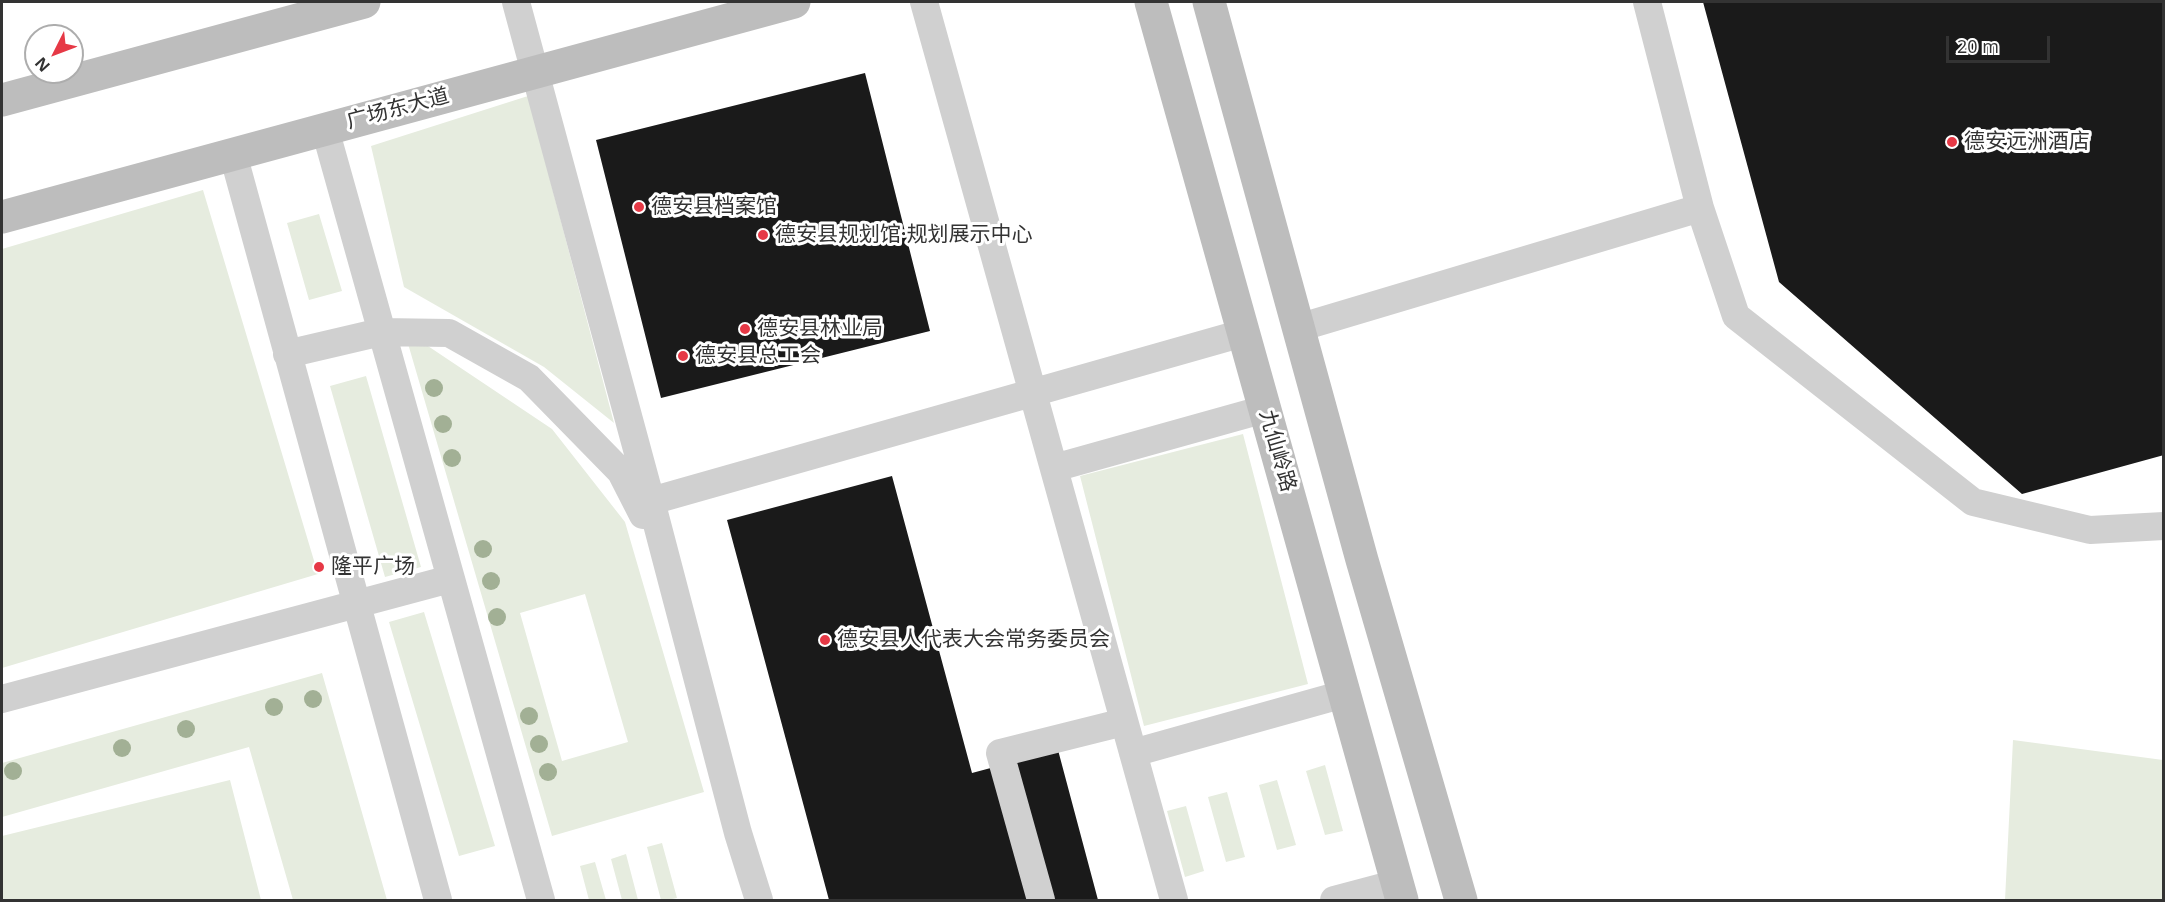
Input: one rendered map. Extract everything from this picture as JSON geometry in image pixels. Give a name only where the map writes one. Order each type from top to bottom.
[{"type":"street","points":[[2,100],[330,7],[364,2]]},
{"type":"street","points":[[516,2],[733,812],[759,900]]},
{"type":"street","name":"广场东大道","points":[[2,217],[794,2]]},
{"type":"street","points":[[924,2],[1174,900]]},
{"type":"street","name":"九仙岭路","points":[[1150,2],[1400,892]]},
{"type":"street","points":[[1209,2],[1362,560],[1461,900]]},
{"type":"street","points":[[1647,2],[1700,208],[1737,316],[1973,502],[2090,530],[2163,526]]},
{"type":"street","points":[[325,129],[541,900]]},
{"type":"street","points":[[232,154],[438,900]]},
{"type":"street","points":[[1298,327],[1700,208]]},
{"type":"street","points":[[287,354],[381,332],[449,333],[530,378],[621,472],[668,565]]},
{"type":"street","points":[[651,501],[1243,333]]},
{"type":"street","points":[[1054,468],[1265,409]]},
{"type":"street","points":[[2,699],[450,579]]},
{"type":"street","points":[[1133,753],[1344,694]]},
{"type":"street","points":[[1041,900],[1000,753],[1124,722]]},
{"type":"street","points":[[1334,900],[1400,892]]},
{"type":"shaded area","points":[[528,96],[614,423],[544,367],[404,287],[371,146]]},
{"type":"shaded area","points":[[203,190],[318,574],[2,668],[2,249]]},
{"type":"shaded area","points":[[319,214],[342,291],[309,300],[287,223]]},
{"type":"shaded area","points":[[404,330],[552,429],[625,522],[704,792],[552,836]],"holes":[[[585,594],[628,742],[562,761],[520,613]]]},
{"type":"shaded area","points":[[366,376],[421,567],[385,577],[330,386]]},
{"type":"shaded area","points":[[1243,434],[1308,684],[1144,726],[1080,476]]},
{"type":"shaded area","points":[[424,612],[495,846],[459,856],[389,622]]},
{"type":"shaded area","points":[[322,673],[387,900],[293,900],[249,747],[2,817],[2,763]]},
{"type":"shaded area","points":[[2013,740],[2163,760],[2163,900],[2005,900]]},
{"type":"shaded area","points":[[1325,765],[1343,831],[1325,835],[1306,771]]},
{"type":"shaded area","points":[[230,780],[261,900],[2,900],[2,836]]},
{"type":"shaded area","points":[[1277,780],[1296,845],[1277,850],[1259,785]]},
{"type":"shaded area","points":[[1227,792],[1245,857],[1226,862],[1208,797]]},
{"type":"shaded area","points":[[1186,806],[1204,871],[1185,877],[1167,811]]},
{"type":"shaded area","points":[[662,843],[677,898],[667,900],[661,900],[647,847]]},
{"type":"shaded area","points":[[626,854],[638,900],[622,900],[611,859]]},
{"type":"shaded area","points":[[595,862],[606,900],[589,900],[580,866]]},
{"type":"building","name":"德安远洲酒店","points":[[1703,2],[2164,2],[2164,455],[2022,494],[1779,282]]},
{"type":"building","name":"德安县规划馆·规划展示中心","points":[[865,73],[930,331],[661,398],[596,140]]},
{"type":"building","points":[[892,476],[972,773],[1058,750],[1098,900],[829,900],[727,520]]},
{"type":"place","name":"德安远洲酒店","points":[[1952,142]]},
{"type":"place","name":"德安县档案馆","points":[[639,207]]},
{"type":"place","name":"德安县规划馆·规划展示中心","points":[[763,235]]},
{"type":"place","name":"德安县林业局","points":[[745,329]]},
{"type":"place","name":"德安县总工会","points":[[683,356]]},
{"type":"place","name":"隆平广场","points":[[319,567]]},
{"type":"place","name":"德安县人代表大会常务委员会","points":[[825,640]]}]
